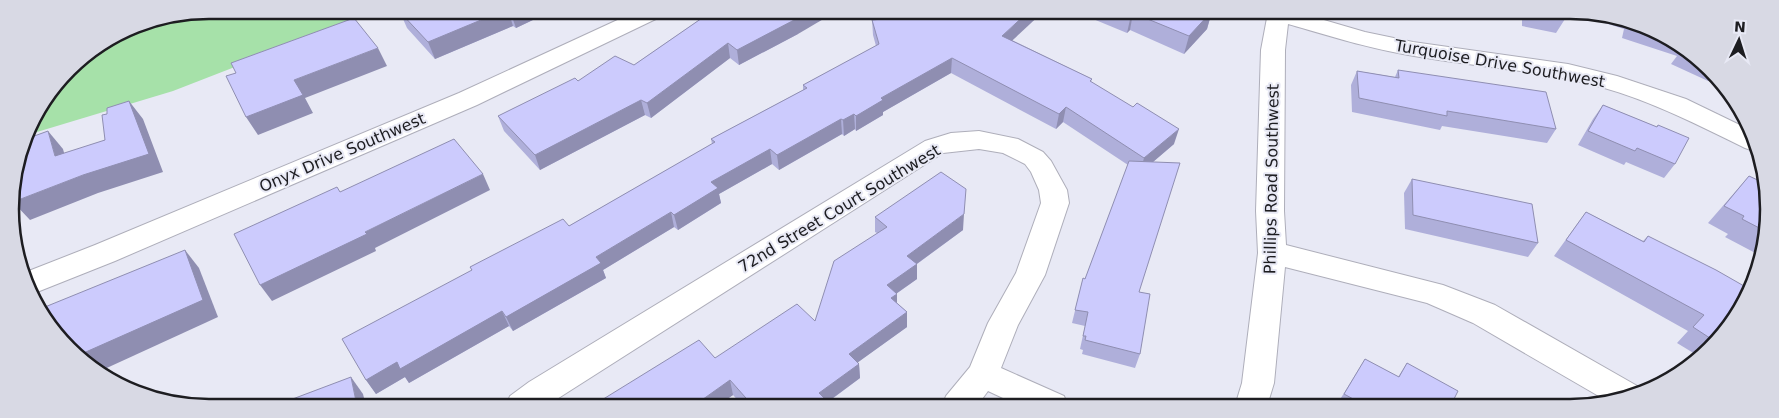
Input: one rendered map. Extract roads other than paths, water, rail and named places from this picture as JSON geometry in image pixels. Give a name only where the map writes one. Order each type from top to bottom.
[{"type":"street","name":"Onyx Drive Southwest","points":[[33,282],[468,99],[635,19]]},
{"type":"street","name":"Phillips Road Southwest","points":[[1253,399],[1258,383],[1272,253],[1270,211],[1274,19]]},
{"type":"street","name":"Turquoise Drive Southwest","points":[[1295,19],[1362,38],[1413,49],[1568,72],[1608,81],[1677,105],[1747,139]]},
{"type":"street","name":"72nd Street Court Southwest","points":[[531,399],[934,147],[951,142],[979,140],[1009,145],[1020,149],[1034,158],[1054,190],[1055,202],[1030,275],[1004,323],[983,374],[963,399]]},
{"type":"street","points":[[1272,253],[1433,294],[1484,314],[1621,392]]},
{"type":"street","points":[[983,374],[1037,399]]}]
